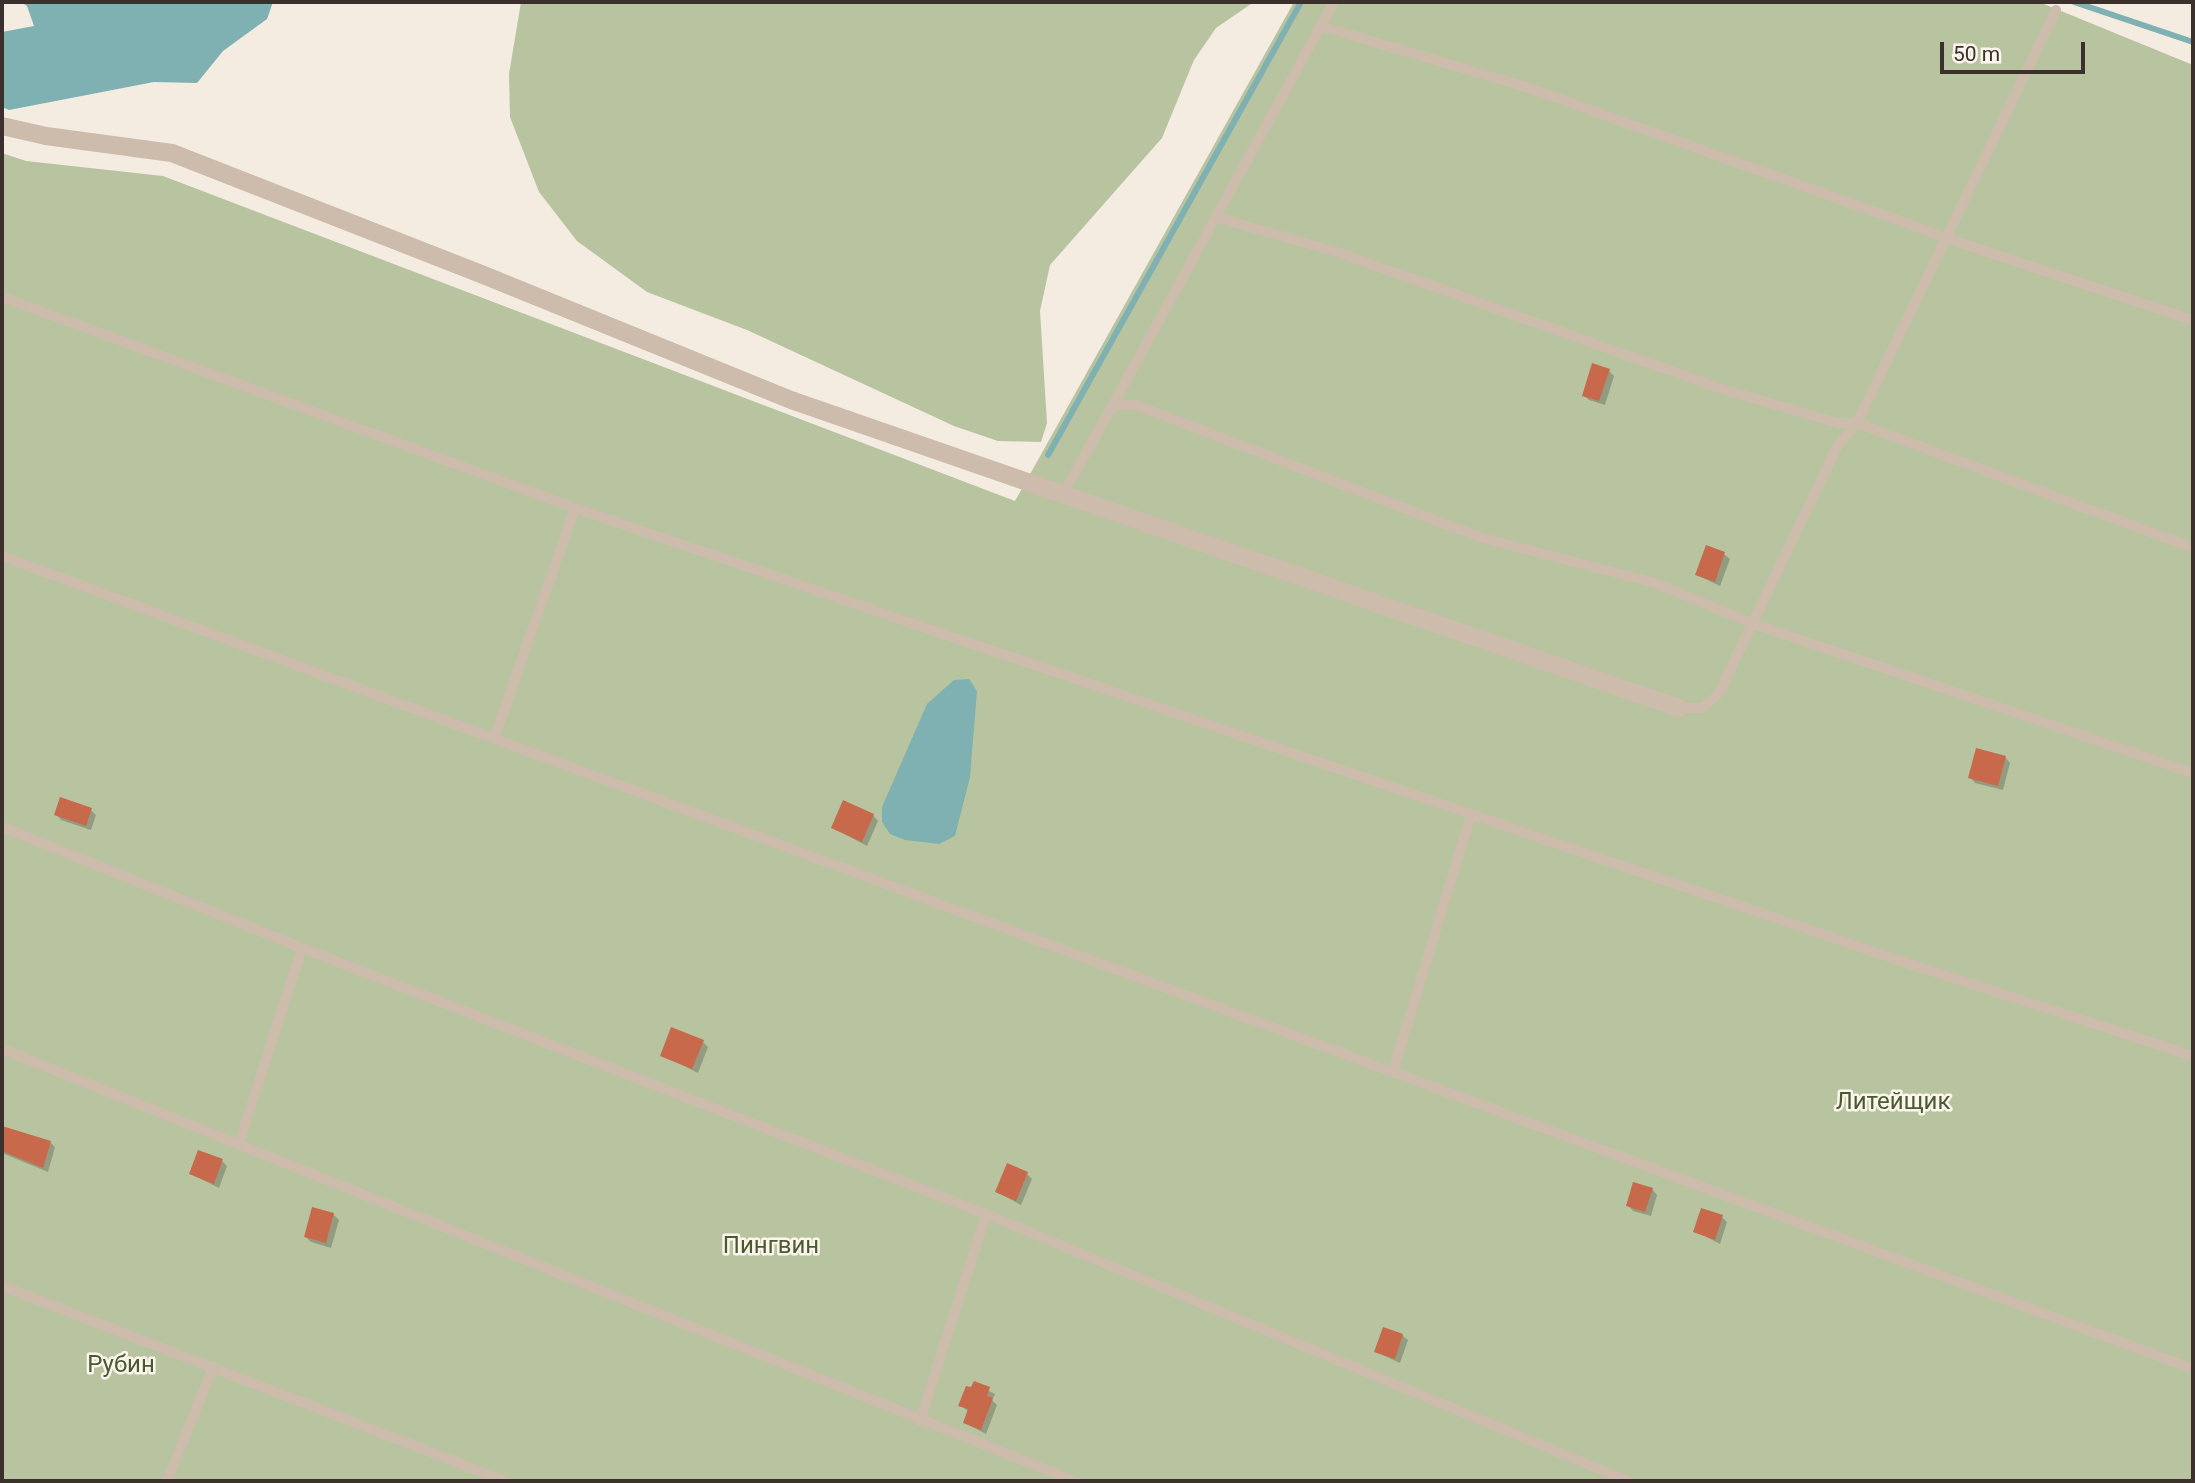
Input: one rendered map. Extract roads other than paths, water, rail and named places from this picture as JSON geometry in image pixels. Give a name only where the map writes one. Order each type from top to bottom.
[{"type":"street","points":[[2,126],[46,136],[172,153],[481,274],[791,400],[1679,708]]},
{"type":"lane","points":[[1063,494],[1334,2]]},
{"type":"lane","points":[[1679,708],[1702,708],[1719,693],[1838,445],[1857,423],[2056,10]]},
{"type":"lane","points":[[1320,26],[1526,87],[2193,320]]},
{"type":"lane","points":[[1215,216],[1337,252],[1719,388],[1838,423],[1857,423],[2193,548]]},
{"type":"lane","points":[[2,297],[575,508],[1471,815],[2193,1056]]},
{"type":"lane","points":[[1110,410],[1119,405],[1136,405],[1479,537],[1655,583],[1754,624],[2193,773]]},
{"type":"lane","points":[[494,739],[575,508]]},
{"type":"lane","points":[[2,556],[2193,1369]]},
{"type":"lane","points":[[1393,1071],[1471,815]]},
{"type":"lane","points":[[2,827],[302,948],[986,1214],[1628,1481]]},
{"type":"lane","points":[[239,1143],[302,948]]},
{"type":"lane","points":[[2,1049],[1074,1481]]},
{"type":"lane","points":[[920,1421],[986,1214]]},
{"type":"lane","points":[[2,1286],[505,1481]]},
{"type":"lane","points":[[167,1481],[214,1367]]},
{"type":"water","points":[[21,2],[273,2],[267,19],[223,51],[197,83],[154,82],[9,110],[2,107],[2,32],[34,26],[27,6]]},
{"type":"water","points":[[969,679],[977,691],[970,777],[955,836],[939,844],[905,840],[890,834],[882,822],[882,807],[927,704],[954,680]]},
{"type":"waterway","points":[[1048,455],[1301,2]]},
{"type":"waterway","points":[[2074,2],[2193,42]]},
{"type":"park label","name":"Литейщик","points":[[1893,1103]]},
{"type":"park label","name":"Пингвин","points":[[771,1247]]},
{"type":"park label","name":"Рубин","points":[[121,1366]]}]
